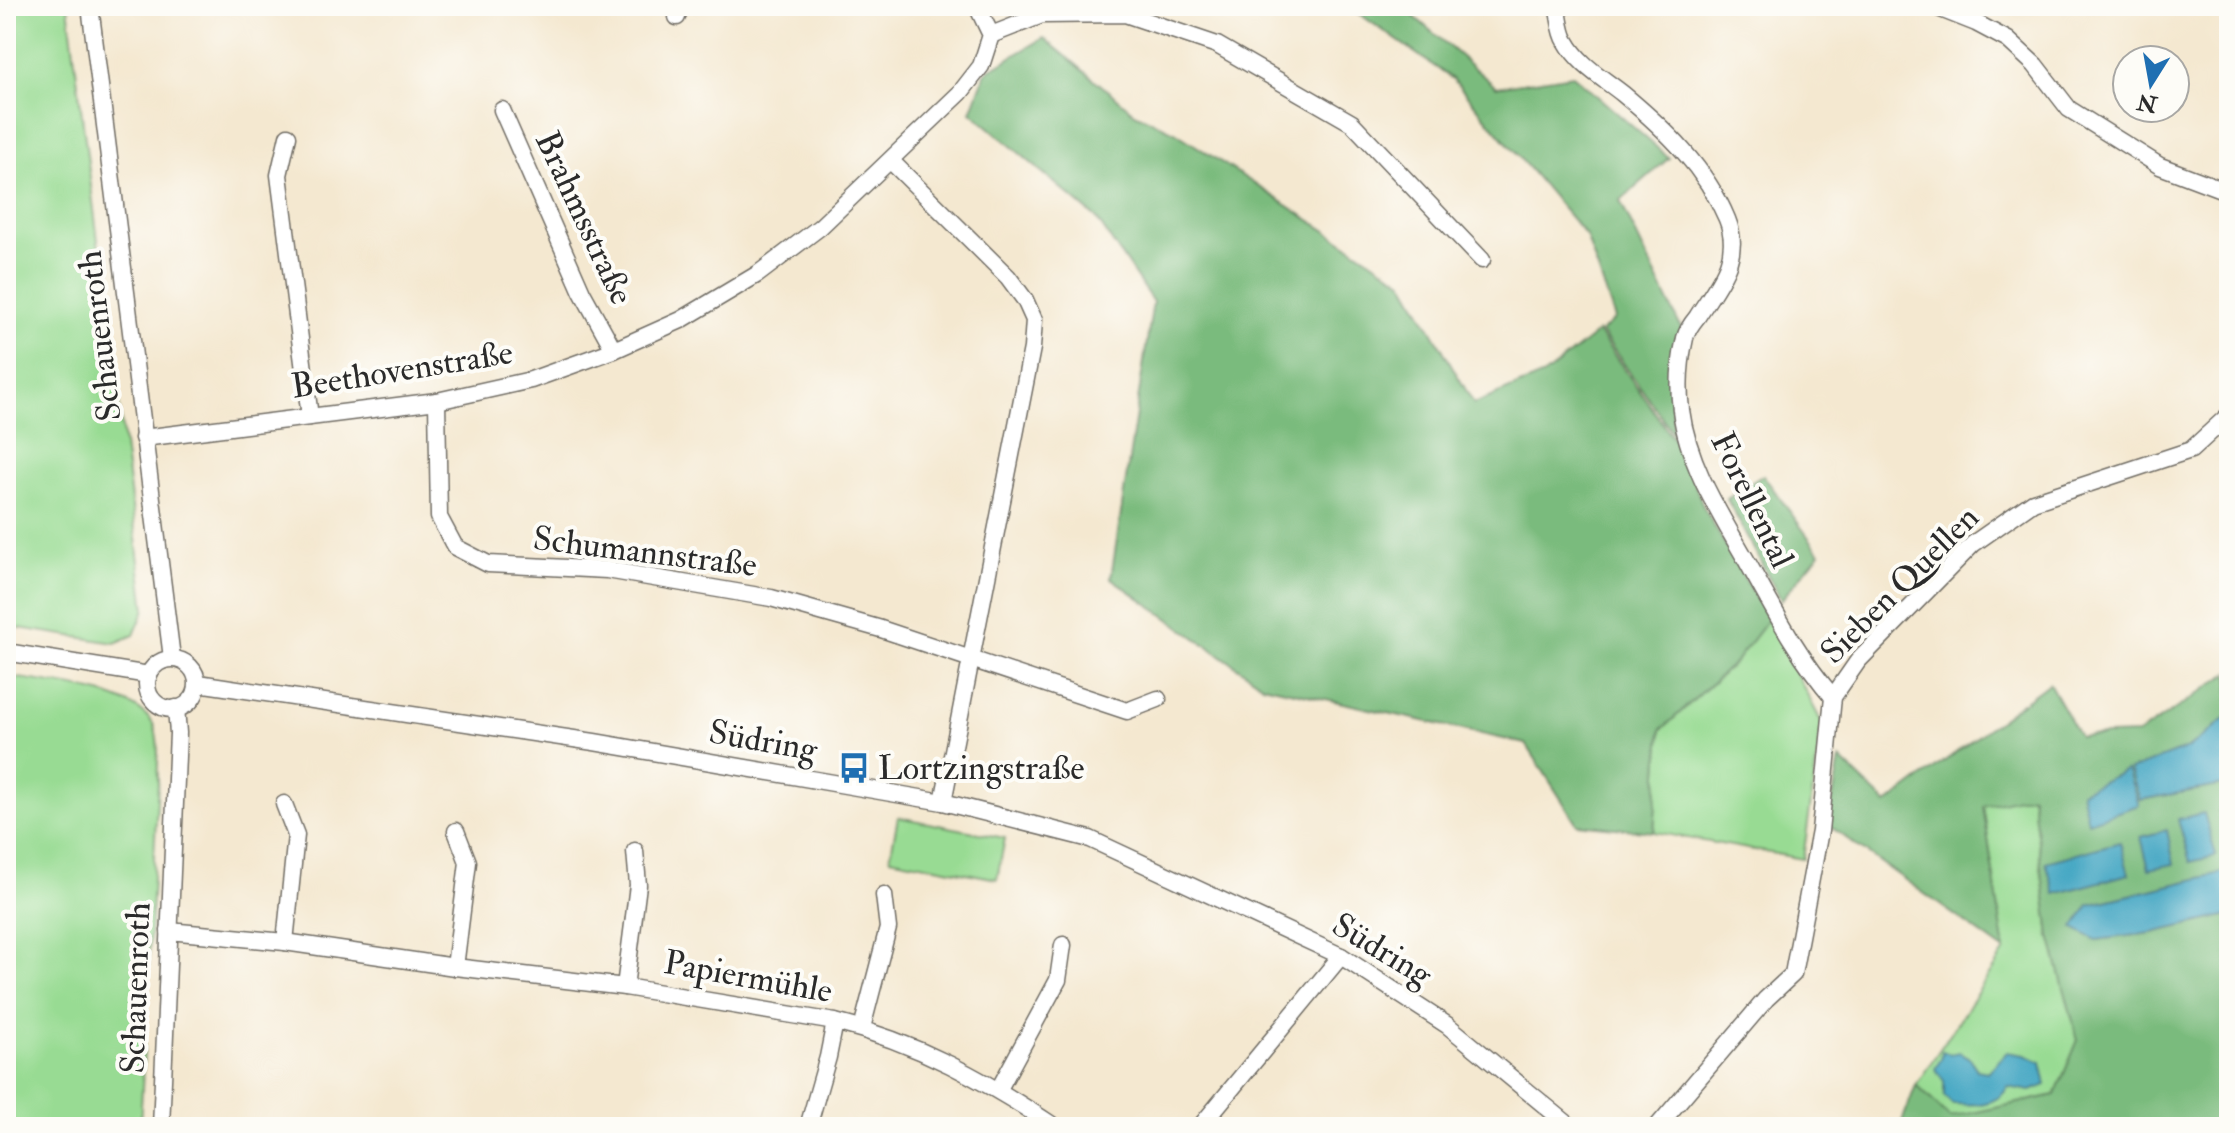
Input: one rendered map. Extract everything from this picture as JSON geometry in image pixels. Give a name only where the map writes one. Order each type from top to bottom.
[{"type":"street","name":"Schauenroth","points":[[90,6],[172,658]]},
{"type":"street","points":[[977,6],[991,35],[1042,15],[1125,14],[1217,45],[1352,123],[1482,260]]},
{"type":"street","name":"Forellental","points":[[1557,6],[1564,40],[1586,67],[1622,94],[1683,149],[1710,186],[1727,219],[1734,241],[1731,263],[1686,333],[1681,363],[1681,409],[1690,447],[1711,498],[1772,607],[1814,675],[1833,697]]},
{"type":"street","points":[[1933,6],[2008,40],[2035,65],[2069,109],[2160,166],[2229,192]]},
{"type":"street","name":"Beethovenstraße","points":[[143,438],[437,401],[531,380],[614,350],[681,320],[758,274],[820,227],[960,93],[981,66],[991,35]]},
{"type":"street","name":"Brahmsstraße","points":[[502,110],[582,292],[614,350]]},
{"type":"street","points":[[288,136],[279,175],[310,417]]},
{"type":"street","points":[[891,161],[1008,277],[1025,300],[1034,320],[1032,348],[943,802]]},
{"type":"street","name":"Schumannstraße","points":[[437,401],[439,517],[455,547],[488,564],[607,570],[771,598],[881,629],[1127,711],[1158,699]]},
{"type":"street","name":"Sieben Quellen","points":[[1657,1127],[1766,999],[1793,974],[1820,831],[1833,697],[1858,661],[1973,544],[2033,502],[2191,450],[2229,415]]},
{"type":"street","points":[[6,652],[149,675]]},
{"type":"street","points":[[172,658],[187,663],[198,683],[191,701],[169,709],[155,702],[148,689],[149,675],[158,663],[172,658]]},
{"type":"street","name":"Südring","points":[[198,683],[609,745],[943,802],[1090,839],[1341,956],[1447,1025],[1571,1127]]},
{"type":"street","name":"Schauenroth","points":[[161,1127],[178,733],[176,708]]},
{"type":"street","points":[[284,804],[296,835],[285,942]]},
{"type":"street","points":[[455,967],[468,862],[456,831]]},
{"type":"street","name":"Papiermühle","points":[[625,987],[638,885],[635,851]]},
{"type":"street","name":"Papiermühle","points":[[862,1028],[888,928],[884,895]]},
{"type":"street","name":"Papiermühle","points":[[169,931],[285,942],[455,967],[625,987],[835,1022],[862,1028],[928,1053],[999,1089],[1055,1127]]},
{"type":"street","points":[[999,1089],[1058,980],[1063,945]]},
{"type":"street","points":[[1200,1127],[1341,956]]},
{"type":"street","points":[[808,1127],[835,1022]]},
{"type":"green space","points":[[6,6],[68,6],[145,609],[134,635],[115,643],[6,626]]},
{"type":"green space","points":[[1348,6],[1402,6],[1496,87],[1573,75],[1669,158],[1620,201],[1683,332],[1670,356],[1673,433],[1601,332],[1615,319],[1586,236],[1454,80]]},
{"type":"green space","points":[[1044,38],[1135,113],[1175,132],[1403,281],[1474,404],[1544,375],[1598,332],[1682,451],[1704,508],[1768,619],[1736,661],[1661,730],[1654,832],[1577,824],[1526,744],[1263,685],[1111,578],[1153,302],[1096,218],[971,112],[986,72]]},
{"type":"green space","points":[[1763,475],[1820,553],[1781,600],[1727,499]]},
{"type":"green space","points":[[1768,619],[1822,723],[1803,859],[1654,832],[1661,730],[1736,661]]},
{"type":"green space","points":[[2229,673],[2229,716],[2188,748],[2131,770],[2140,800],[2229,784],[2229,807],[2219,810],[2229,848],[2229,871],[2089,905],[2096,940],[2152,933],[2229,915],[2229,1127],[1900,1127],[1916,1085],[1950,1118],[2055,1095],[2078,1040],[2050,936],[2032,795],[1983,806],[2005,951],[1828,825],[1840,759],[1887,804],[2049,683],[2079,736],[2138,734]]},
{"type":"green space","points":[[6,676],[109,696],[144,714],[156,732],[158,781],[140,1127],[6,1127]]},
{"type":"green space","points":[[2032,794],[2050,936],[2079,1040],[2055,1095],[1950,1118],[1916,1085],[2005,951],[1983,805]]},
{"type":"green space","points":[[898,817],[1005,838],[997,879],[890,858]]},
{"type":"water","points":[[2229,716],[2229,784],[2140,800],[2130,770],[2188,748]]},
{"type":"water","points":[[2127,770],[2139,805],[2088,822],[2081,791]]},
{"type":"water","points":[[2204,813],[2216,856],[2190,862],[2178,819]]},
{"type":"water","points":[[2167,830],[2174,864],[2149,869],[2141,837]]},
{"type":"water","points":[[2120,842],[2129,874],[2055,894],[2046,862]]},
{"type":"water","points":[[2229,871],[2229,915],[2152,933],[2096,940],[2074,928],[2089,905]]},
{"type":"water","points":[[1942,1051],[1950,1054],[1959,1052],[1969,1057],[1977,1070],[1988,1072],[2007,1052],[2025,1055],[2041,1062],[2046,1085],[2031,1091],[2008,1087],[1991,1101],[1952,1104],[1944,1096],[1944,1081],[1935,1069]]},
{"type":"place","name":"Lortzingstraße","points":[[854,768]]}]
